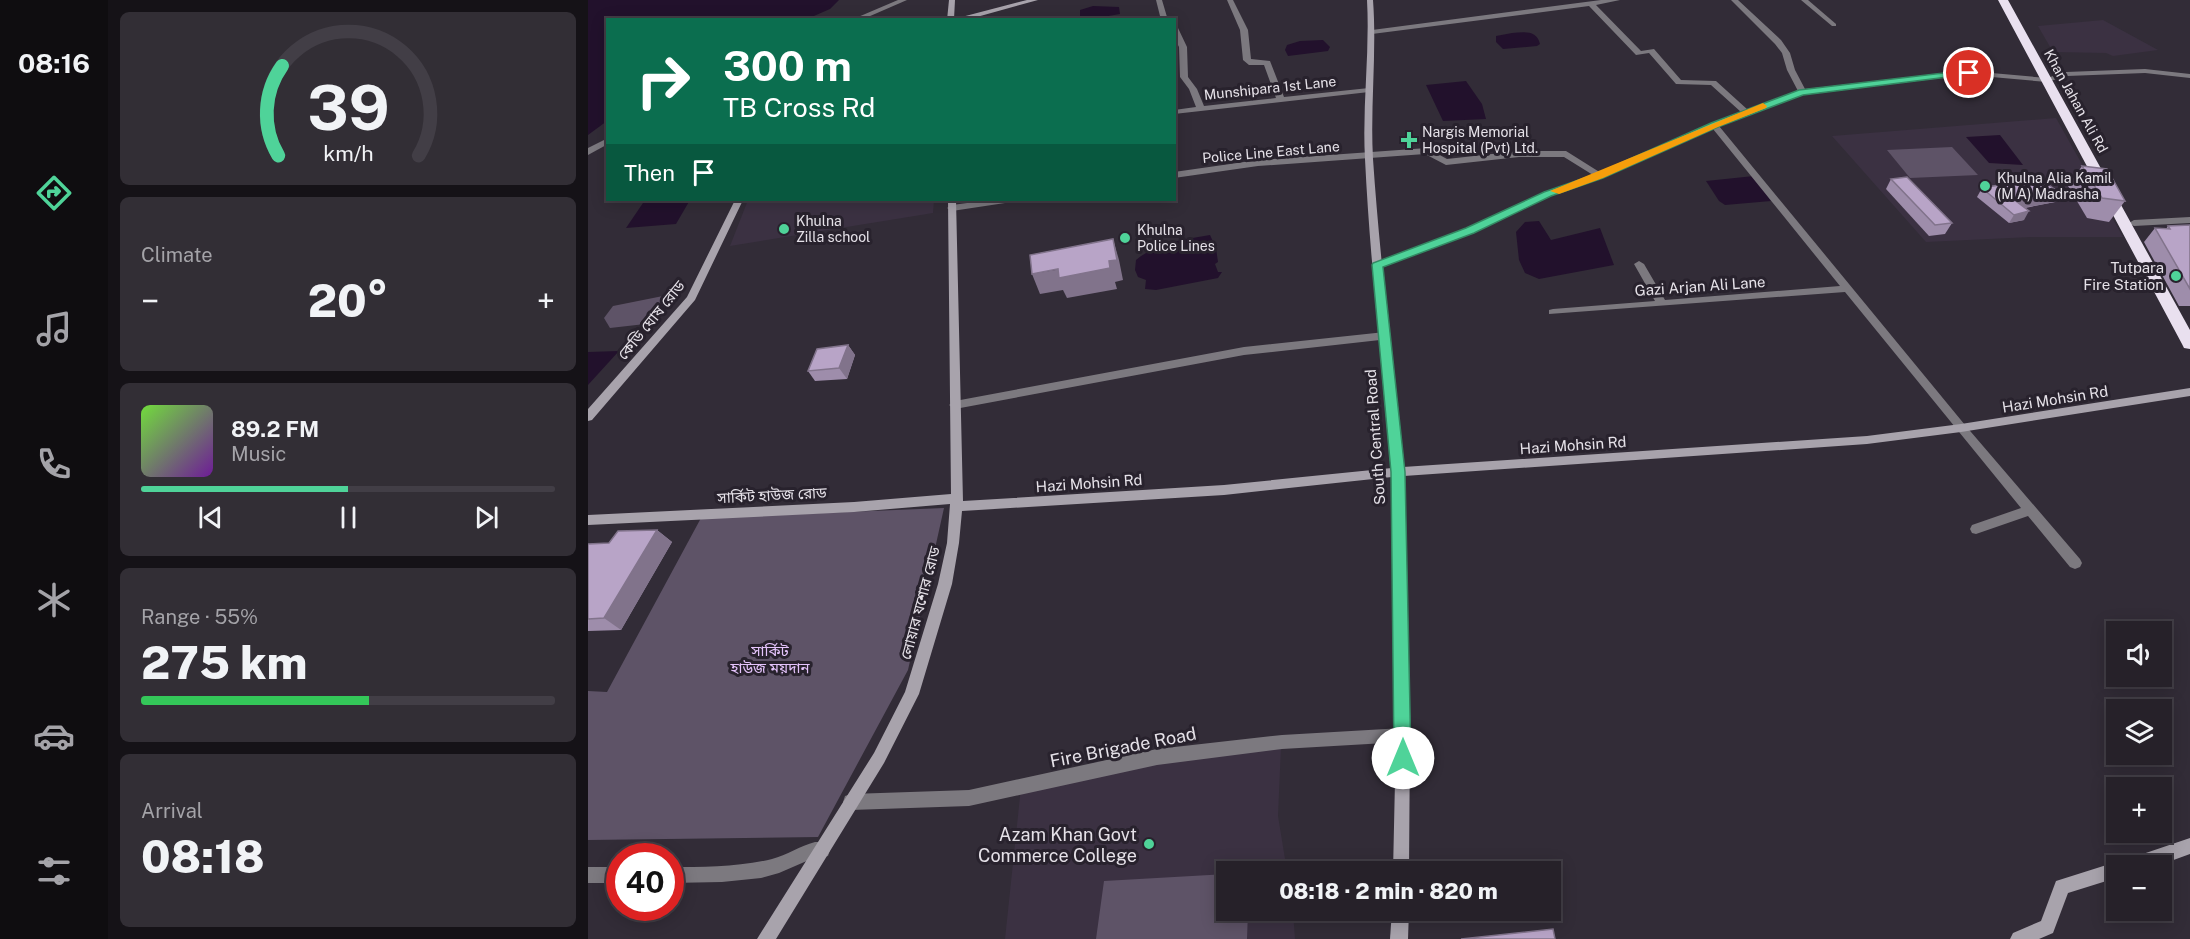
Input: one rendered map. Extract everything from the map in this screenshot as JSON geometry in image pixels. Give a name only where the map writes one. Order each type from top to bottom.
[{"type":"highway","name":"Khan Jahan Ali Rd","points":[[2003,0],[2134,223],[2190,326]]},
{"type":"highway","name":"Khan Jahan Ali Rd","points":[[2010,0],[2049,79],[2190,344]]},
{"type":"street","points":[[859,18],[904,0]]},
{"type":"street","points":[[950,18],[952,0]]},
{"type":"street","points":[[964,18],[1035,0]]},
{"type":"street","points":[[1159,0],[1164,17],[1162,18]]},
{"type":"street","points":[[1230,0],[1244,30],[1247,60],[1251,63],[1267,63],[1281,101]]},
{"type":"street","name":"South Central Road","points":[[1370,0],[1372,32],[1369,157],[1377,265],[1398,472],[1403,735],[1401,861]]},
{"type":"street","points":[[1372,32],[1617,0]]},
{"type":"street","points":[[1734,0],[1782,47],[1802,92]]},
{"type":"street","points":[[1804,0],[1834,25]]},
{"type":"street","points":[[1591,3],[1639,53],[1651,51],[1679,82],[1713,83],[1746,112]]},
{"type":"street","points":[[1176,32],[1183,47],[1184,77],[1193,89],[1201,109]]},
{"type":"street","points":[[1377,265],[1470,231],[1547,194],[1600,176],[1714,125],[1802,92],[1969,73],[2049,79],[2066,74],[2145,71],[2190,76]]},
{"type":"street","name":"Munshipara 1st Lane","points":[[1176,112],[1369,90]]},
{"type":"street","points":[[1714,125],[1961,428],[2075,563]]},
{"type":"street","points":[[588,152],[606,141]]},
{"type":"street","name":"Police Line East Lane","points":[[1176,175],[1258,163],[1369,157],[1427,151],[1446,162],[1520,154],[1566,154],[1600,176]]},
{"type":"street","name":"কেডি ঘোষ রোড","points":[[588,417],[691,298],[739,201]]},
{"type":"street","points":[[952,204],[992,201]]},
{"type":"street","name":"লোয়ার যশোর রোড","points":[[766,939],[879,759],[912,694],[945,584],[953,543],[957,502],[952,204]]},
{"type":"street","points":[[2134,223],[2190,220]]},
{"type":"street","points":[[1639,264],[1662,304]]},
{"type":"street","name":"Gazi Arjan Ali Lane","points":[[1553,312],[1848,289]]},
{"type":"street","points":[[955,405],[1244,351],[1385,336]]},
{"type":"street","name":"Hazi Mohsin Rd","points":[[957,502],[1224,490],[1398,472],[1867,440],[1961,428],[2190,392]]},
{"type":"street","name":"সার্কিট হাউজ রোড","points":[[588,520],[957,502]]},
{"type":"street","points":[[1976,529],[2030,510]]},
{"type":"street","name":"Fire Brigade Road","points":[[851,802],[969,798],[1157,757],[1282,742],[1403,735]]},
{"type":"street","points":[[2164,855],[2190,846]]},
{"type":"street","points":[[684,874],[753,871],[775,867],[814,850],[822,850]]},
{"type":"street","points":[[2019,939],[2047,927],[2062,887],[2106,873]]},
{"type":"street","points":[[588,875],[606,875]]},
{"type":"street","points":[[1399,939],[1400,921]]},
{"type":"shaded area","points":[[588,0],[839,0],[830,9],[809,18],[606,18],[606,122],[588,135]]},
{"type":"shaded area","points":[[1093,6],[1119,7],[1120,14],[1086,18],[1080,17],[1080,10]]},
{"type":"shaded area","points":[[2103,20],[2158,50],[2113,56],[2106,53],[2053,52],[2038,26]]},
{"type":"shaded area","points":[[1512,33],[1533,34],[1540,44],[1503,49],[1496,42],[1496,36]]},
{"type":"shaded area","points":[[1323,40],[1330,47],[1328,51],[1288,56],[1285,50],[1287,45],[1300,41]]},
{"type":"shaded area","points":[[1466,81],[1482,104],[1486,119],[1443,121],[1426,85]]},
{"type":"shaded area","name":"Khulna Alia Kamil (M A) Madrasha","points":[[2056,118],[2123,237],[2031,237],[1926,242],[1832,136]]},
{"type":"shaded area","points":[[2000,135],[2023,165],[1989,163],[1966,137]]},
{"type":"shaded area","points":[[1754,176],[1771,201],[1725,205],[1719,201],[1706,181]]},
{"type":"shaded area","points":[[644,201],[689,201],[676,224],[626,228]]},
{"type":"shaded area","name":"Khulna Zilla school","points":[[748,201],[934,201],[933,213],[730,246]]},
{"type":"shaded area","points":[[1539,221],[1551,240],[1600,228],[1614,265],[1539,279],[1525,273],[1519,260],[1516,232],[1525,222]]},
{"type":"shaded area","points":[[1210,235],[1216,248],[1218,262],[1215,264],[1218,272],[1222,272],[1218,278],[1156,290],[1145,289],[1146,280],[1138,277],[1135,270],[1136,260],[1152,249],[1181,240]]},
{"type":"shaded area","points":[[619,351],[588,385],[588,352]]},
{"type":"shaded area","name":"Azam Khan Govt Commerce College","points":[[1281,747],[1278,816],[1285,861],[1216,861],[1216,921],[1294,921],[1295,939],[1005,939],[1021,787],[1157,757]]},
{"type":"green space","points":[[1952,147],[1978,175],[1910,178],[1887,150]]},
{"type":"green space","points":[[668,295],[654,323],[610,328],[604,318],[613,306]]},
{"type":"green space","name":"সার্কিট হাউজ ময়দান","points":[[944,508],[908,670],[818,837],[588,840],[588,691],[607,692],[701,518]]},
{"type":"green space","name":"Azam Khan Govt Commerce College","points":[[1216,875],[1216,921],[1248,921],[1247,939],[1096,939],[1104,881]]},
{"type":"building","points":[[2082,166],[2107,169],[2125,201],[2102,198]]},
{"type":"building","points":[[1907,177],[1952,223],[1935,225],[1891,179]]},
{"type":"building","points":[[2039,178],[2060,193],[2017,202],[2029,211],[2014,215],[1982,188]]},
{"type":"building","points":[[2190,225],[2190,289],[2155,228],[2170,229],[2168,226]]},
{"type":"building","points":[[1113,239],[1117,260],[1109,261],[1110,268],[1059,278],[1058,269],[1032,274],[1030,255]]},
{"type":"building","points":[[848,345],[839,368],[808,371],[817,349]]},
{"type":"building","points":[[657,530],[604,618],[588,619],[588,544],[609,543],[618,531]]},
{"type":"building","points":[[1553,929],[1555,939],[1461,939]]},
{"type":"slow traffic","points":[[1555,191],[1600,176],[1714,125],[1763,106]]},
{"type":"place","name":"Nargis Memorial Hospital (Pvt) Ltd.","points":[[1409,140]]},
{"type":"place","name":"Khulna Alia Kamil (M A) Madrasha","points":[[1985,186]]},
{"type":"place","name":"Khulna Zilla school","points":[[784,229]]},
{"type":"place","name":"Khulna Police Lines","points":[[1125,238]]},
{"type":"place","name":"Tutpara Fire Station","points":[[2176,276]]},
{"type":"place","name":"Azam Khan Govt Commerce College","points":[[1149,844]]},
{"type":"route","points":[[1403,758],[1398,472],[1377,265],[1470,231],[1512,213],[1547,194],[1600,176],[1714,125],[1802,92],[1969,73]]}]
